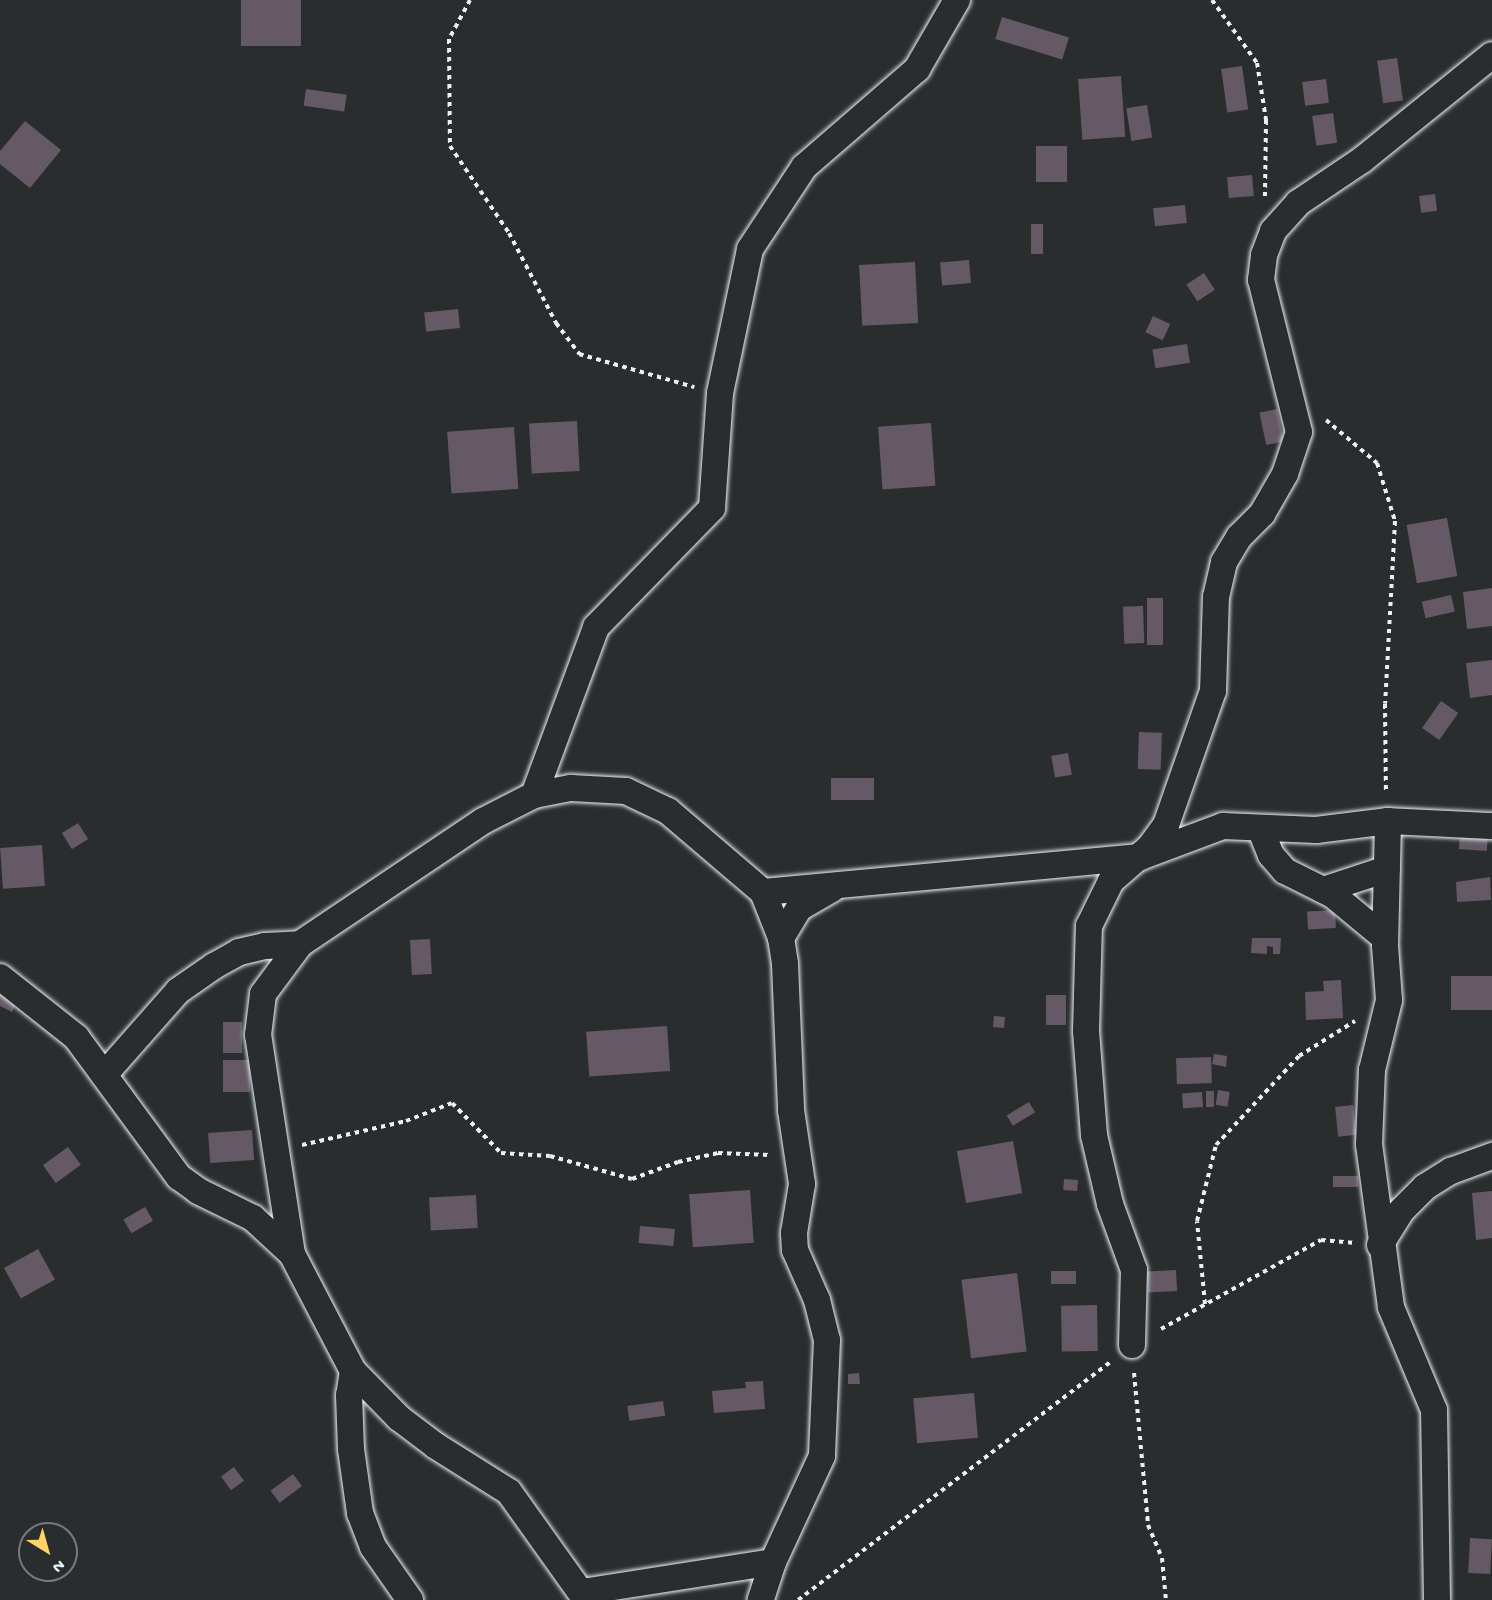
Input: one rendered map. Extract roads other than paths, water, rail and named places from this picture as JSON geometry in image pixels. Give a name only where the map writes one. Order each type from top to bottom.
[{"type":"street","points":[[534,795],[596,627],[712,508],[720,393],[750,249],[804,167],[917,69],[957,0]]},
{"type":"street","points":[[1132,1345],[1134,1270],[1110,1204],[1094,1135],[1086,978],[1089,926],[1111,881],[1140,857],[1166,825],[1213,691],[1216,597],[1224,562],[1239,537],[1262,514],[1285,474],[1299,432],[1261,280],[1264,255],[1273,231],[1298,203],[1362,160],[1492,55]]},
{"type":"street","points":[[761,1600],[773,1562],[820,1462],[825,1430],[826,1331],[795,1250],[794,1233],[802,1184],[791,1110],[791,1036],[781,938],[763,892],[668,811],[626,791],[571,788],[534,795],[483,821],[300,944],[262,994],[258,1035],[292,1254],[353,1371],[408,1425],[509,1492],[584,1596],[773,1562]]},
{"type":"street","points":[[763,892],[1140,857],[1223,826],[1316,830],[1388,821],[1492,826]]},
{"type":"street","points":[[1388,821],[1385,938],[1389,1000],[1372,1070],[1368,1144],[1380,1245],[1397,1328],[1434,1410],[1437,1600]]},
{"type":"street","points":[[1260,828],[1271,855],[1284,871],[1323,890],[1385,938]]},
{"type":"street","points":[[1323,890],[1387,868]]},
{"type":"street","points":[[781,938],[799,908],[840,885]]},
{"type":"street","points":[[104,1075],[178,991],[214,966],[239,952],[265,946],[300,944]]},
{"type":"street","points":[[0,977],[76,1037],[179,1177],[198,1191],[253,1218],[292,1254]]},
{"type":"street","points":[[1380,1245],[1401,1211],[1425,1187],[1451,1171],[1492,1156]]},
{"type":"street","points":[[353,1371],[349,1395],[351,1449],[360,1513],[373,1547],[410,1600]]}]
